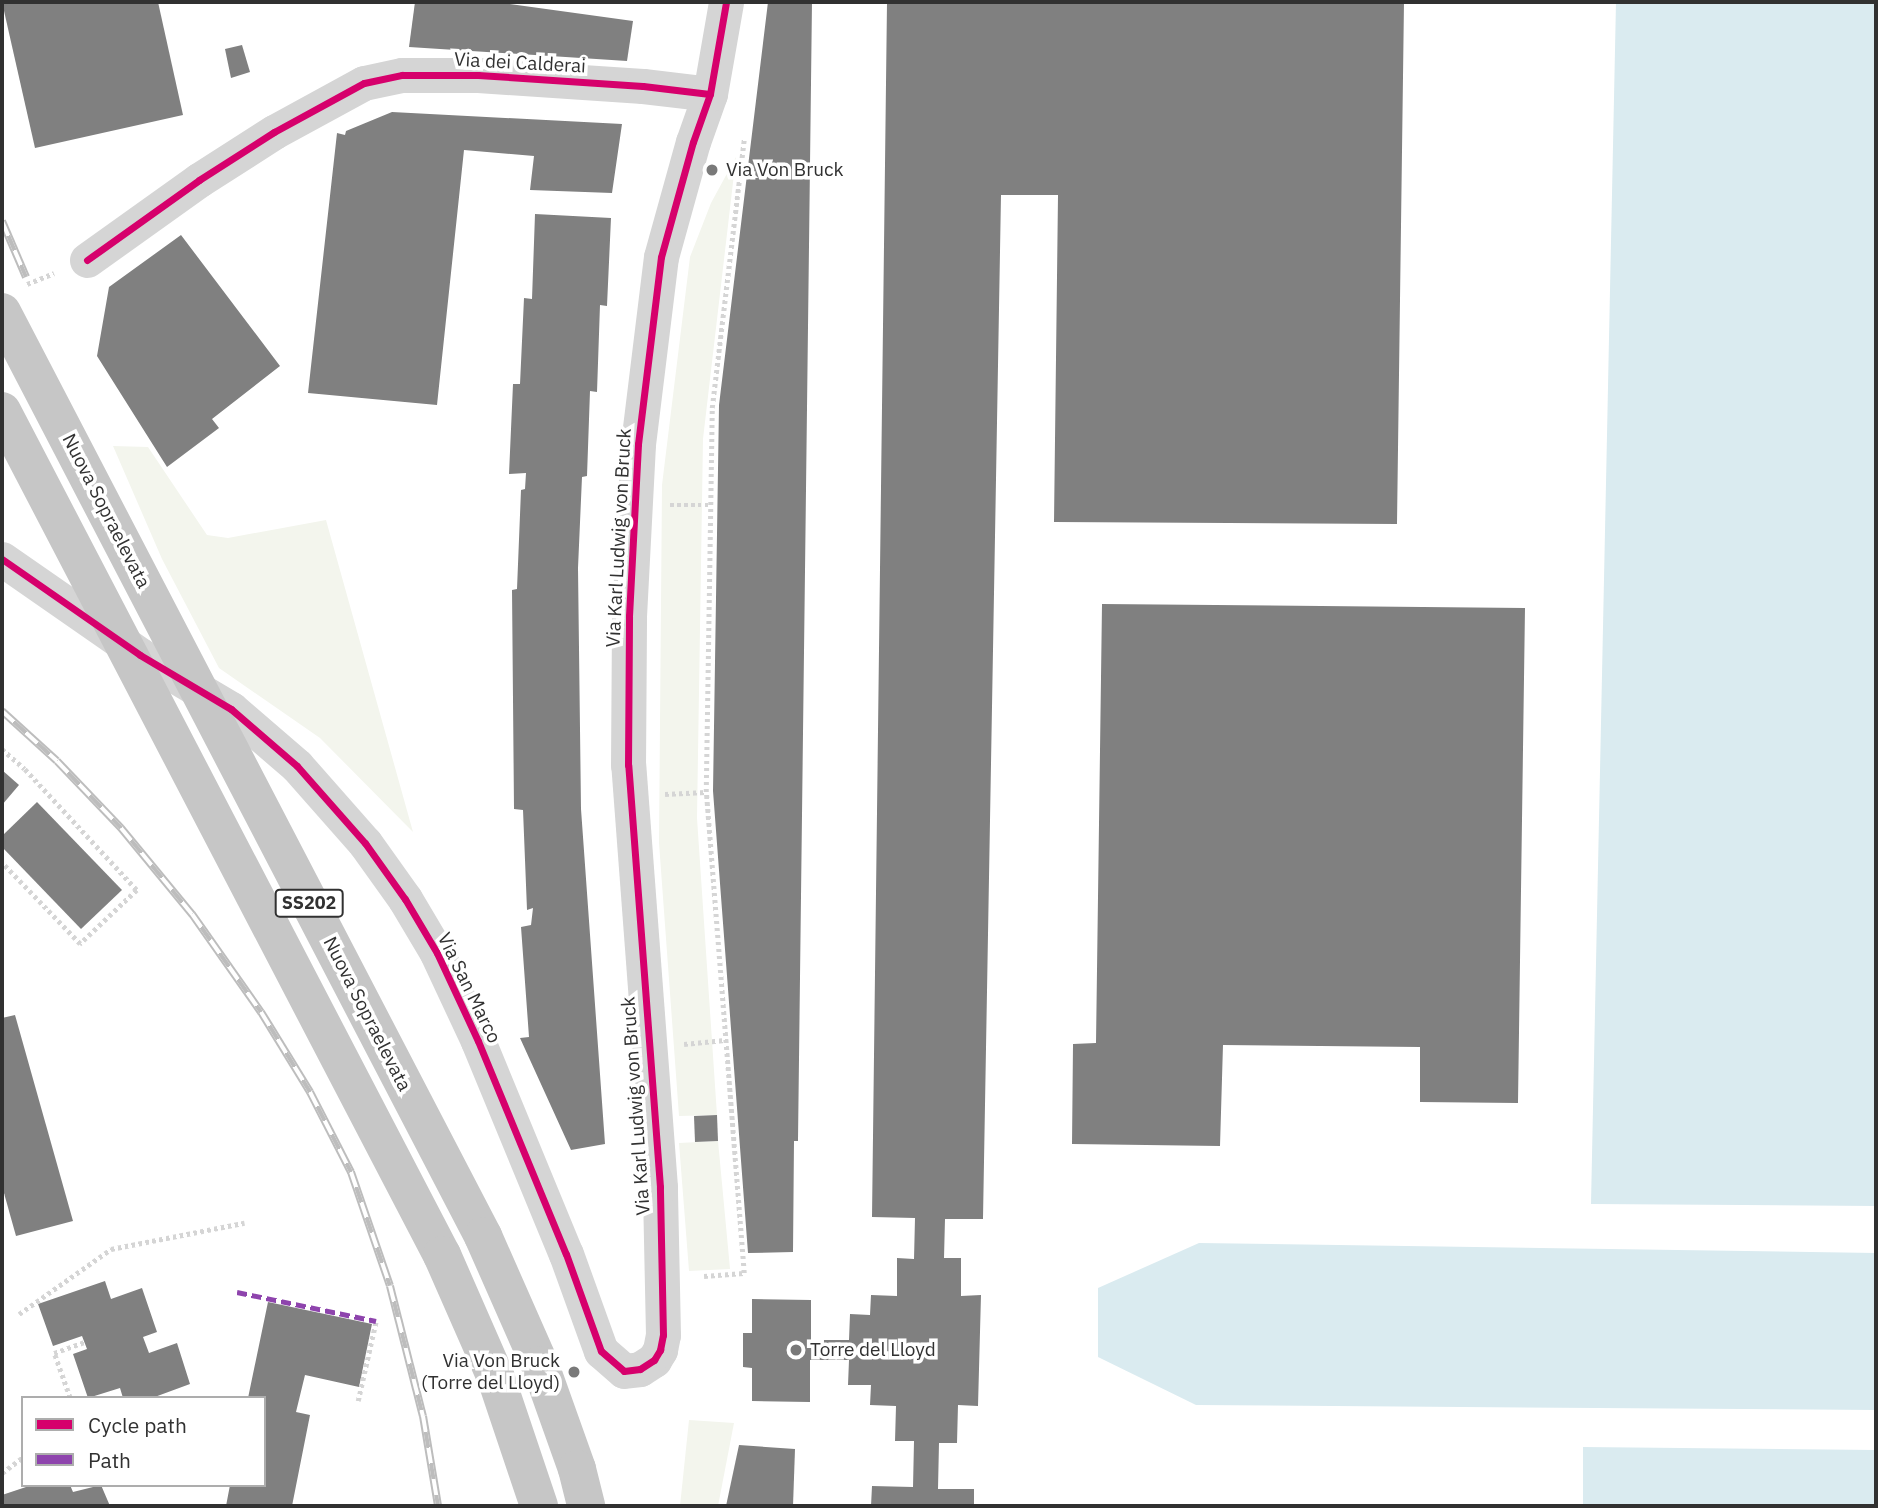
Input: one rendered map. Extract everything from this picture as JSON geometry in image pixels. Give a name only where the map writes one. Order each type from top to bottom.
[{"type":"highway","name":"Nuova Sopraelevata","points":[[10,300],[483,1236],[540,1365],[577,1468],[586,1506]]},
{"type":"highway","name":"SS202","points":[[2,411],[442,1255],[496,1378],[539,1506]]},
{"type":"street","name":"Via Karl Ludwig von Bruck","points":[[640,1369],[654,1360],[660,1350],[663,1335],[660,1187],[628,765],[629,615],[638,444],[661,257],[693,142],[710,94],[726,2]]},
{"type":"street","name":"Via dei Calderai","points":[[74,265],[274,132],[365,83],[402,75],[478,75],[643,86],[710,94]]},
{"type":"street","name":"Via San Marco","points":[[2,559],[140,655],[230,709],[296,766],[365,843],[405,899],[437,953],[478,1041],[566,1254],[601,1351],[624,1371],[640,1369]]},
{"type":"path","points":[[704,1276],[744,1273],[706,792],[712,408],[744,138]]},
{"type":"path","points":[[10,300],[74,265]]},
{"type":"path","points":[[669,505],[710,505]]},
{"type":"path","points":[[2,749],[25,769],[137,890],[80,944],[2,863]]},
{"type":"path","points":[[652,794],[706,792]]},
{"type":"path","points":[[678,1044],[725,1040]]},
{"type":"path","points":[[19,1314],[111,1249],[244,1223]]},
{"type":"path","points":[[358,1401],[376,1321]]},
{"type":"path","points":[[69,1396],[54,1353],[84,1342]]},
{"type":"path","points":[[2,1473],[21,1459]]},
{"type":"shaded area","points":[[1616,2],[1876,2],[1876,1206],[1591,1204]]},
{"type":"shaded area","points":[[736,157],[703,439],[697,818],[717,1115],[679,1116],[659,843],[662,485],[690,257],[711,203]]},
{"type":"shaded area","points":[[113,446],[148,447],[207,535],[228,538],[326,520],[413,832],[320,738],[219,668],[162,559]]},
{"type":"shaded area","points":[[718,1141],[730,1269],[689,1271],[679,1143]]},
{"type":"shaded area","points":[[1199,1243],[1876,1253],[1876,1410],[1196,1405],[1098,1357],[1098,1288]]},
{"type":"shaded area","points":[[689,1420],[734,1423],[718,1506],[680,1506]]},
{"type":"shaded area","points":[[1583,1447],[1876,1450],[1876,1506],[1583,1506]]},
{"type":"building","points":[[2,2],[158,2],[183,115],[35,148]]},
{"type":"building","points":[[415,2],[496,2],[633,21],[627,61],[409,47]]},
{"type":"building","points":[[768,2],[812,2],[798,1141],[794,1141],[793,1252],[748,1253],[713,791],[719,405]]},
{"type":"building","points":[[887,2],[1404,2],[1397,524],[1054,522],[1058,195],[1001,195],[983,1219],[945,1219],[944,1258],[961,1258],[961,1296],[981,1295],[978,1406],[958,1405],[957,1443],[939,1443],[938,1489],[974,1489],[974,1506],[871,1506],[872,1486],[913,1487],[914,1441],[895,1441],[896,1406],[870,1405],[871,1385],[848,1385],[849,1360],[810,1360],[810,1402],[752,1401],[752,1368],[743,1367],[743,1333],[752,1333],[752,1299],[811,1300],[811,1340],[849,1340],[850,1314],[870,1315],[871,1295],[897,1296],[897,1258],[914,1259],[915,1218],[872,1217]]},
{"type":"building","points":[[242,45],[250,72],[231,78],[225,49]]},
{"type":"building","points":[[392,112],[622,124],[612,193],[530,190],[534,156],[464,150],[437,405],[308,393],[337,133],[345,135],[346,131]]},
{"type":"building","points":[[535,214],[611,218],[607,306],[600,305],[597,392],[590,391],[587,476],[582,477],[578,568],[581,809],[605,1144],[571,1150],[520,1038],[529,1037],[521,927],[531,925],[533,908],[527,910],[523,810],[514,809],[512,590],[517,589],[521,490],[525,489],[526,473],[509,474],[513,384],[520,384],[524,298],[532,299]]},
{"type":"building","points":[[181,235],[280,366],[212,419],[219,428],[167,467],[97,356],[109,287]]},
{"type":"building","points":[[1102,604],[1525,608],[1518,1103],[1420,1102],[1420,1047],[1223,1045],[1220,1146],[1072,1144],[1073,1044],[1096,1043]]},
{"type":"building","points":[[2,770],[19,785],[2,805]]},
{"type":"building","points":[[37,802],[122,890],[81,929],[2,847],[2,836]]},
{"type":"building","points":[[15,1015],[73,1221],[16,1236],[2,1186],[2,1018]]},
{"type":"building","points":[[717,1115],[718,1141],[695,1142],[694,1116]]},
{"type":"building","points":[[105,1281],[111,1299],[142,1288],[157,1332],[143,1337],[149,1353],[177,1343],[190,1384],[157,1396],[122,1396],[120,1388],[87,1396],[73,1354],[87,1349],[82,1336],[53,1346],[38,1304]]},
{"type":"building","points":[[268,1302],[372,1324],[359,1387],[305,1375],[296,1412],[310,1415],[292,1506],[226,1506],[230,1487],[266,1487],[266,1396],[248,1396]]},
{"type":"building","points":[[739,1445],[795,1449],[793,1506],[726,1506]]},
{"type":"building","points":[[26,1487],[71,1487],[73,1492],[102,1487],[110,1506],[3,1506],[2,1495]]},
{"type":"railway","points":[[2,221],[26,277]]},
{"type":"railway","points":[[2,711],[57,761],[121,828],[192,914],[261,1012],[310,1092],[351,1172],[390,1286],[423,1416],[438,1506]]},
{"type":"marked path","points":[[237,1292],[376,1321]]},
{"type":"cycle path","points":[[2,559],[140,655],[231,709],[297,766],[365,843],[405,899],[437,953],[478,1041],[566,1254],[601,1351],[624,1371],[640,1369],[654,1360],[660,1350],[663,1335],[660,1187],[628,765],[629,616],[638,444],[661,257],[693,142],[710,94],[726,2]]},
{"type":"cycle path","points":[[87,260],[199,180],[274,132],[364,83],[402,75],[478,75],[643,86],[710,94]]},
{"type":"place","name":"Via Von Bruck","points":[[712,170]]},
{"type":"place","name":"Torre del Lloyd","points":[[796,1350]]},
{"type":"place","name":"Via Von Bruck (Torre del Lloyd)","points":[[574,1372]]}]
